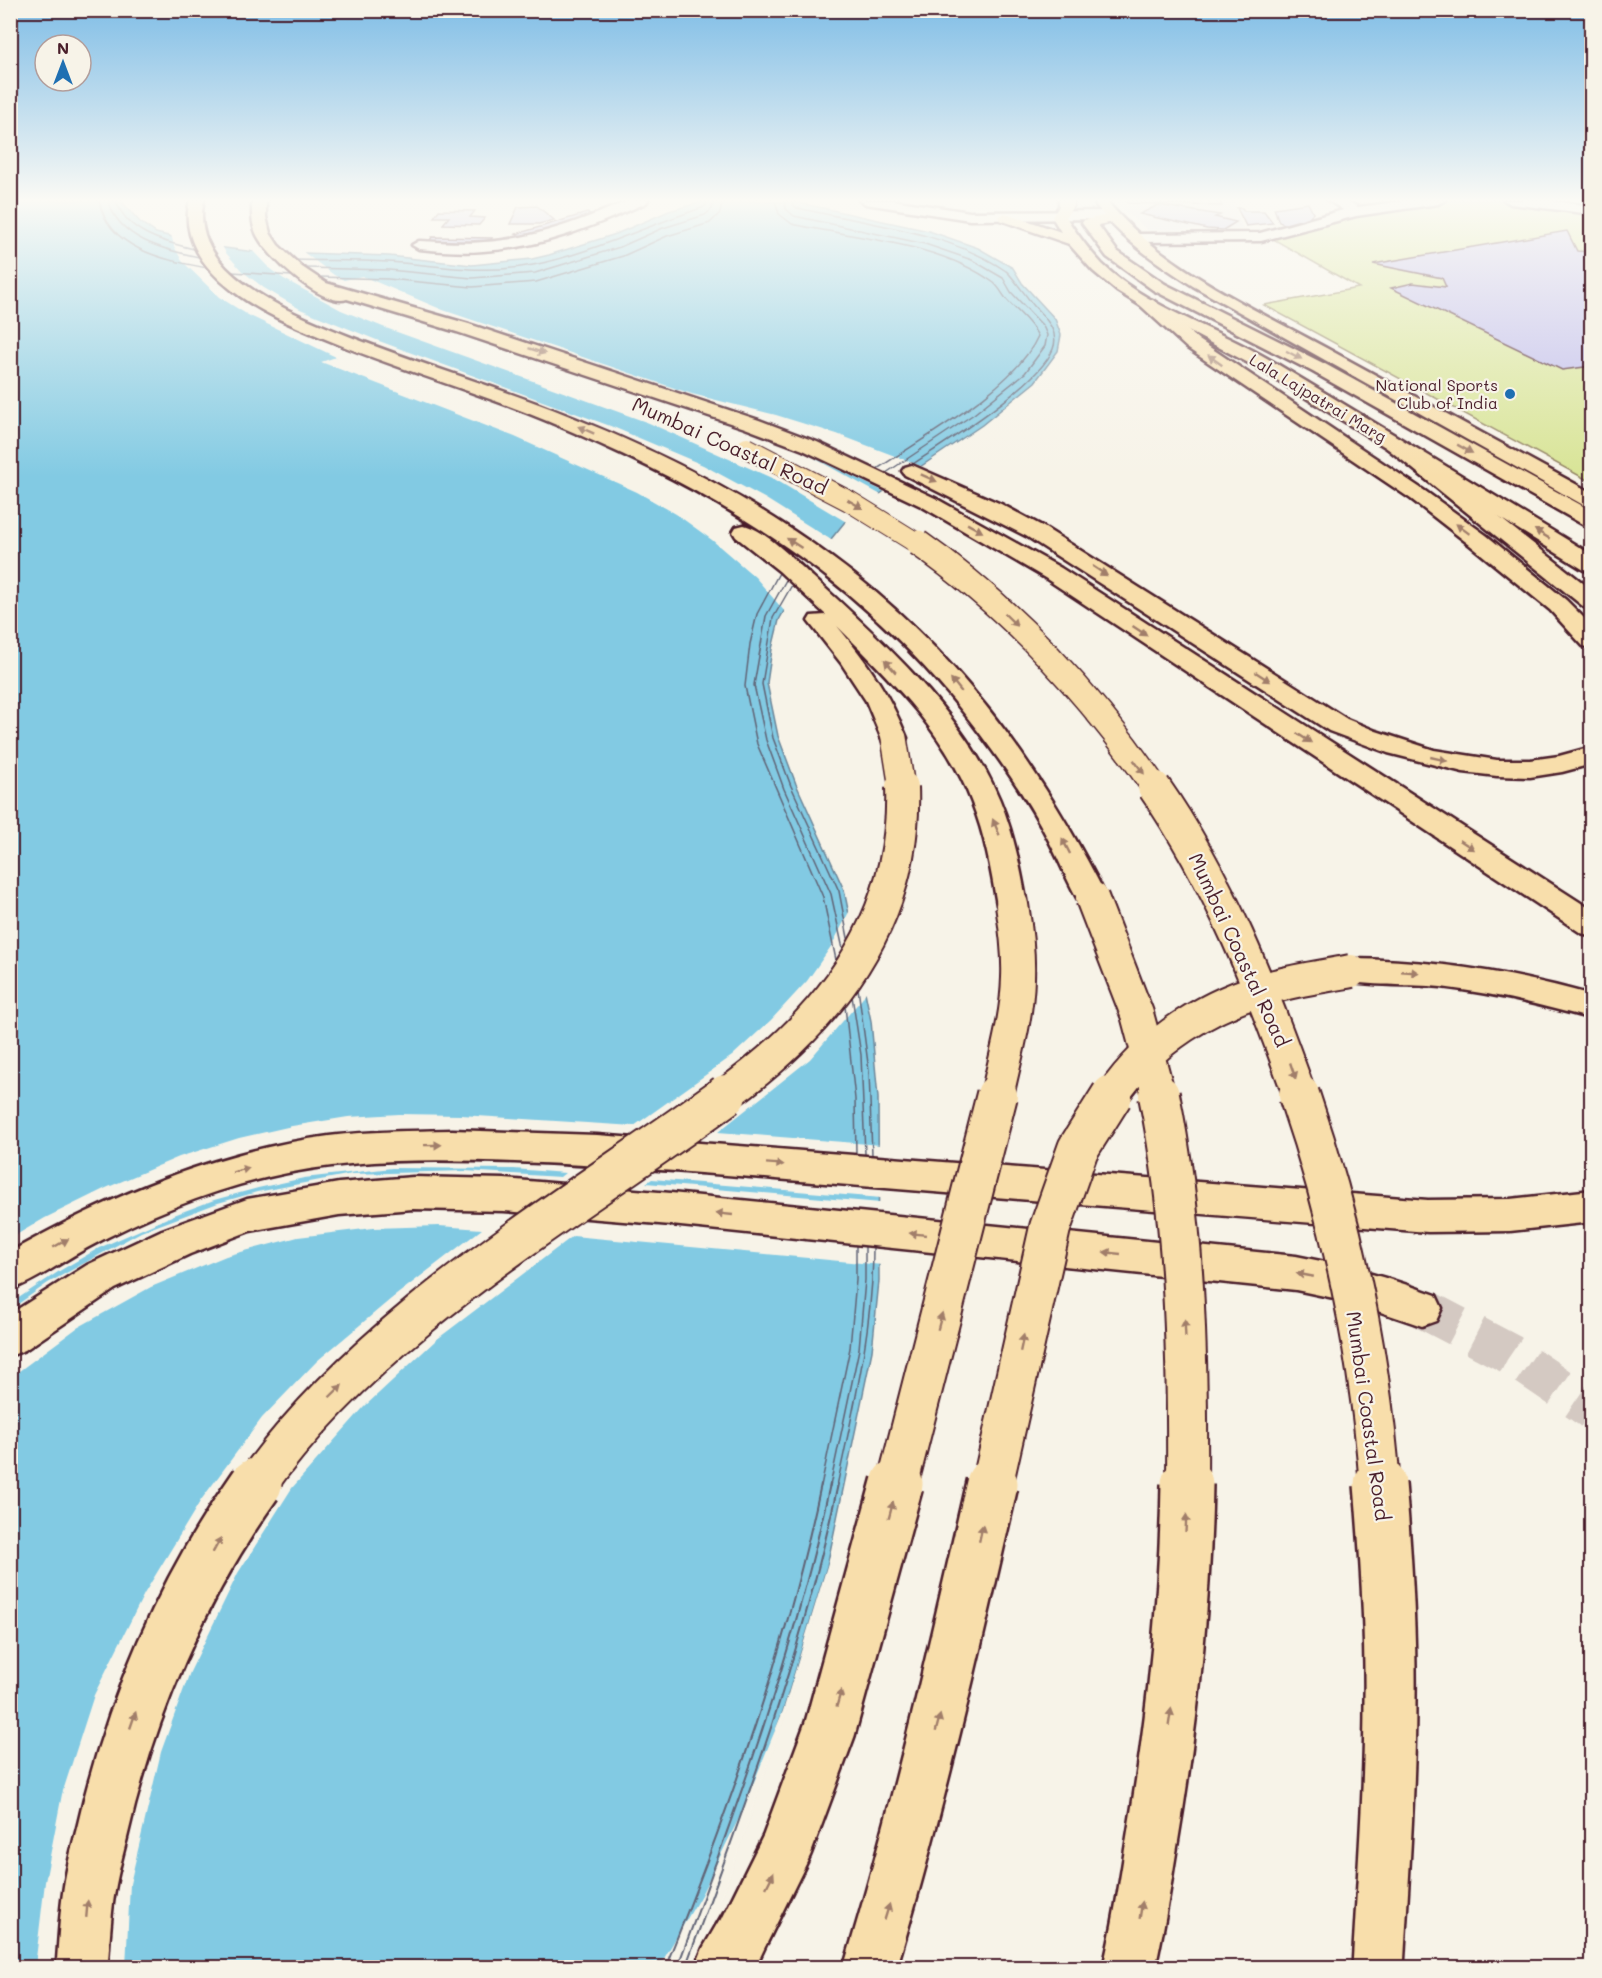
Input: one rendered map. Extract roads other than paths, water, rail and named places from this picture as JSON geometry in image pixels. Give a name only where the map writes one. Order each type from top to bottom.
[{"type":"main road","points":[[246,292],[299,322],[358,346],[575,425],[665,465],[738,506],[823,562],[882,611],[948,676],[1002,742],[1053,820],[1092,898],[1125,980],[1149,1055],[1165,1134],[1177,1226],[1188,1388],[1188,1489],[1183,1595],[1173,1698],[1136,1938],[1129,1968]]},
{"type":"main road","name":"Mumbai Coastal Road","points":[[335,292],[415,326],[665,404]]},
{"type":"main road","name":"Lala Lajpatrai Marg","points":[[1132,292],[1147,303],[1255,359],[1592,565]]},
{"type":"main road","points":[[1169,292],[1319,368],[1592,520]]},
{"type":"main road","name":"Lala Lajpatrai Marg","points":[[1214,292],[1592,502]]},
{"type":"main road","points":[[1147,303],[1193,344],[1418,495],[1558,605],[1592,641]]},
{"type":"main road","points":[[358,346],[403,371],[610,457],[686,496],[750,537],[801,579],[878,652],[933,715],[972,771],[1000,837],[1017,939],[1018,980],[1011,1030],[991,1124],[873,1579],[830,1729],[787,1845],[744,1932],[723,1968]]},
{"type":"main road","points":[[665,404],[739,412],[822,436],[895,463],[983,504],[1077,557],[1338,725],[1372,740],[1415,754],[1461,765],[1501,768],[1543,766],[1592,755]]},
{"type":"main road","points":[[665,404],[810,446],[928,502],[1053,573],[1592,925]]},
{"type":"main road","name":"Mumbai Coastal Road","points":[[726,440],[827,488],[886,522],[943,562],[1006,615],[1066,675],[1154,785],[1192,848],[1257,981],[1292,1067],[1317,1146],[1339,1234],[1365,1363],[1378,1468],[1390,1655],[1390,1757],[1378,1968]]},
{"type":"main road","points":[[1394,444],[1592,602]]},
{"type":"main road","points":[[82,1968],[88,1895],[111,1786],[143,1691],[177,1617],[230,1523],[279,1455],[328,1400],[377,1352],[442,1297],[509,1247],[725,1096],[774,1056],[814,1019],[846,979],[870,938],[890,894],[901,848],[904,808],[902,776],[894,738],[879,701],[851,659],[750,537]]},
{"type":"main road","points":[[870,1968],[891,1899],[941,1709],[1050,1228],[1078,1149],[1113,1094],[1143,1058],[1166,1038],[1208,1011],[1273,986],[1319,976],[1351,971],[1449,976],[1506,984],[1592,1007]]},
{"type":"main road","points":[[10,1273],[83,1231],[141,1204],[209,1178],[270,1162],[329,1151],[385,1146],[452,1145],[597,1150],[1394,1213],[1489,1217],[1559,1212],[1592,1206]]},
{"type":"main road","points":[[10,1338],[101,1277],[176,1242],[247,1215],[339,1199],[413,1193],[504,1195],[671,1209],[1296,1273],[1348,1283],[1422,1308]]},
{"type":"water","points":[[11,292],[1031,292],[1055,319],[1061,335],[1058,351],[1035,382],[982,425],[852,513],[810,565],[779,620],[772,649],[767,683],[778,736],[796,784],[844,890],[871,1021],[878,1098],[879,1281],[872,1351],[827,1566],[783,1711],[690,1967],[11,1968]]},
{"type":"tunnel","points":[[1422,1308],[1510,1354],[1592,1410]]},
{"type":"place","name":"National Sports Club of India","points":[[1510,394]]}]
